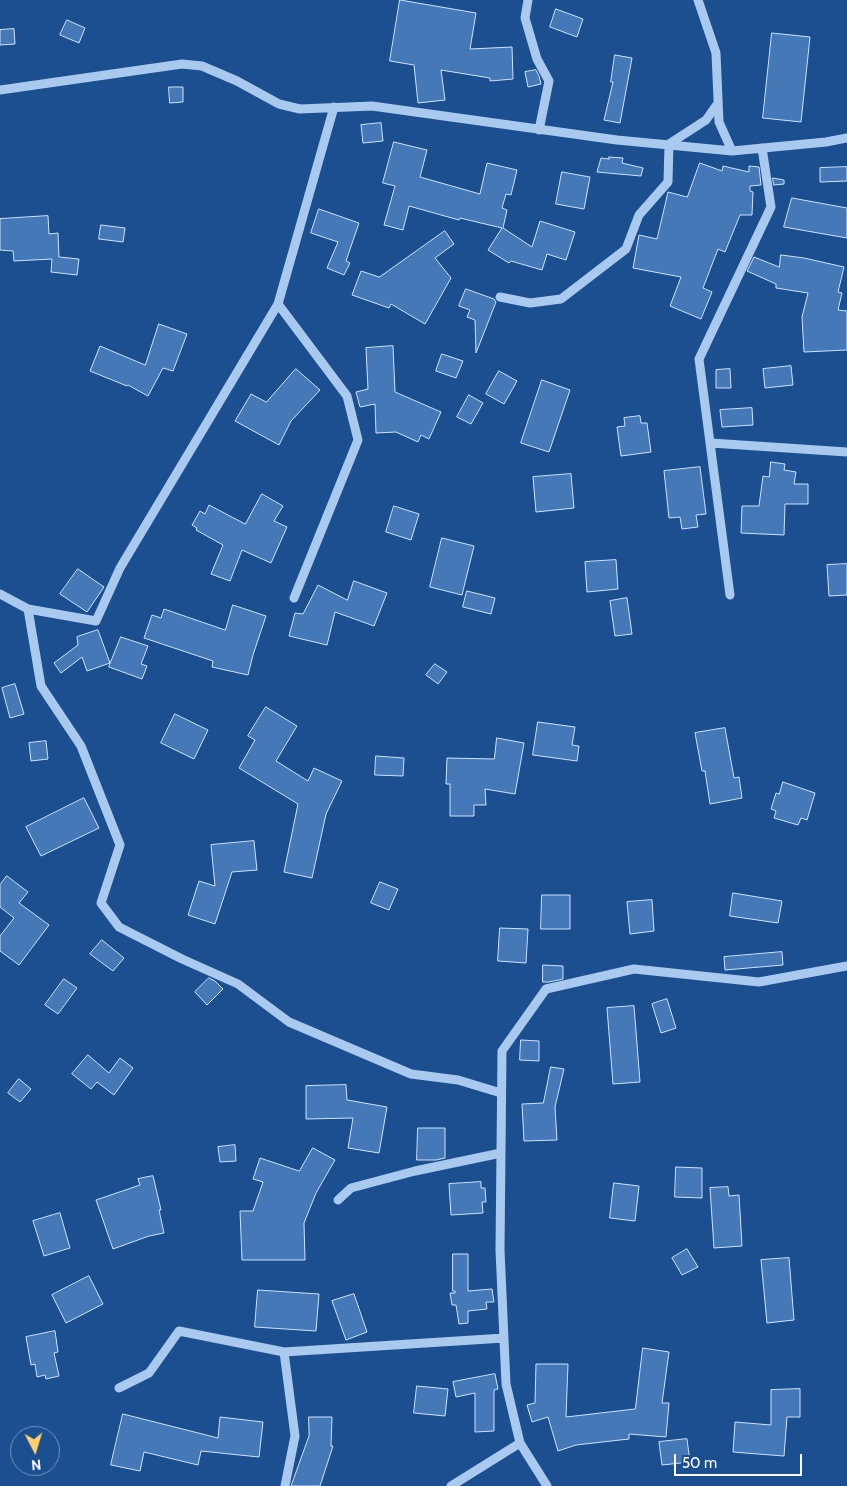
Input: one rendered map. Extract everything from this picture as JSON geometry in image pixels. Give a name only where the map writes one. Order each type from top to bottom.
[{"type":"street","points":[[528,0],[525,18],[536,59],[549,81],[539,130]]},
{"type":"street","points":[[698,0],[716,53],[718,122],[732,151]]},
{"type":"street","points":[[0,90],[182,64],[202,66],[237,81],[279,104],[300,109],[372,106],[617,140],[732,151],[826,142],[847,138]]},
{"type":"street","points":[[669,144],[706,120],[718,103]]},
{"type":"street","points":[[0,594],[28,609],[96,621],[120,568],[278,304],[334,107]]},
{"type":"street","points":[[500,297],[530,303],[561,299],[626,249],[639,215],[668,182],[669,144]]},
{"type":"street","points":[[730,595],[699,359],[771,207],[762,148]]},
{"type":"street","points":[[278,304],[347,396],[358,440],[294,598]]},
{"type":"street","points":[[711,443],[847,452]]},
{"type":"street","points":[[28,609],[41,686],[81,746],[120,845],[101,903],[119,927],[182,959],[238,984],[289,1022],[410,1074],[458,1080],[501,1093]]},
{"type":"street","points":[[547,1486],[520,1443],[506,1384],[500,1250],[502,1050],[546,989],[634,969],[759,982],[847,966]]},
{"type":"street","points":[[338,1200],[351,1188],[415,1171],[501,1154]]},
{"type":"street","points":[[119,1388],[149,1373],[179,1331],[284,1352],[504,1338]]},
{"type":"street","points":[[284,1352],[295,1436],[285,1486]]},
{"type":"street","points":[[451,1486],[520,1443]]},
{"type":"building","points":[[400,0],[476,13],[470,49],[512,47],[513,79],[490,81],[490,78],[441,70],[445,100],[418,103],[414,65],[390,61]]},
{"type":"building","points":[[556,9],[583,19],[577,37],[550,27]]},
{"type":"building","points":[[67,20],[85,28],[79,43],[60,35]]},
{"type":"building","points":[[14,29],[15,44],[0,45],[0,30]]},
{"type":"building","points":[[772,33],[810,37],[801,122],[763,118]]},
{"type":"building","points":[[615,55],[632,58],[620,123],[604,120],[613,82],[611,82]]},
{"type":"building","points":[[536,70],[541,84],[528,87],[525,72]]},
{"type":"building","points":[[169,87],[183,87],[183,102],[170,103]]},
{"type":"building","points":[[381,123],[383,141],[363,143],[361,125]]},
{"type":"building","points":[[394,142],[427,150],[420,177],[480,194],[487,163],[517,170],[511,195],[506,194],[502,208],[507,210],[503,228],[532,247],[540,221],[575,232],[566,260],[547,254],[542,270],[511,261],[509,263],[488,250],[502,228],[460,218],[459,220],[409,206],[403,230],[384,225],[395,186],[383,183]]},
{"type":"building","points":[[609,157],[623,158],[622,163],[643,168],[641,176],[597,172],[601,158],[609,159]]},
{"type":"building","points":[[700,163],[722,171],[723,166],[749,172],[749,166],[759,167],[761,185],[750,186],[750,191],[753,192],[752,215],[740,215],[725,252],[718,249],[703,288],[712,292],[701,319],[670,306],[681,277],[633,268],[639,235],[657,239],[668,192],[687,197]]},
{"type":"building","points":[[847,167],[847,181],[820,182],[820,168]]},
{"type":"building","points":[[562,172],[590,177],[584,209],[556,204]]},
{"type":"building","points":[[773,178],[784,180],[784,184],[774,185]]},
{"type":"building","points":[[792,198],[847,208],[847,238],[784,227]]},
{"type":"building","points":[[319,209],[359,223],[346,261],[350,263],[344,275],[327,268],[338,242],[311,233]]},
{"type":"building","points":[[48,216],[49,234],[58,233],[59,257],[79,259],[77,275],[51,272],[52,259],[14,261],[13,251],[0,250],[0,219]]},
{"type":"building","points":[[101,225],[125,228],[123,242],[99,239]]},
{"type":"building","points":[[445,231],[454,244],[435,258],[451,278],[425,324],[391,304],[389,308],[352,295],[361,271],[379,277]]},
{"type":"building","points":[[781,255],[844,267],[838,292],[842,293],[838,310],[847,311],[847,350],[804,352],[802,317],[808,293],[776,288],[776,284],[747,271],[754,257],[779,267]]},
{"type":"building","points":[[466,289],[494,299],[496,302],[476,353],[475,320],[467,317],[470,310],[459,306]]},
{"type":"building","points":[[159,324],[187,334],[173,371],[163,368],[148,396],[128,385],[90,371],[100,346],[145,365]]},
{"type":"building","points":[[393,346],[395,392],[441,412],[429,439],[421,435],[418,442],[396,432],[376,433],[375,404],[360,407],[356,392],[368,389],[366,348]]},
{"type":"building","points":[[442,354],[463,361],[456,378],[436,371]]},
{"type":"building","points":[[791,366],[793,385],[765,388],[763,369]]},
{"type":"building","points":[[296,369],[320,390],[291,421],[279,445],[235,421],[251,394],[266,402]]},
{"type":"building","points":[[730,369],[731,388],[716,388],[716,370]]},
{"type":"building","points":[[499,371],[517,381],[504,404],[486,394]]},
{"type":"building","points":[[542,380],[570,390],[549,452],[521,443]]},
{"type":"building","points":[[469,395],[483,403],[471,424],[457,417]]},
{"type":"building","points":[[752,408],[753,425],[722,427],[720,410]]},
{"type":"building","points":[[640,416],[641,423],[647,423],[651,452],[621,456],[617,427],[625,426],[624,418]]},
{"type":"building","points":[[771,462],[785,464],[784,470],[796,472],[794,484],[808,484],[808,504],[785,504],[784,535],[741,533],[742,506],[759,506],[763,476],[769,477]]},
{"type":"building","points":[[700,467],[706,514],[696,515],[698,527],[682,529],[680,517],[669,518],[664,471]]},
{"type":"building","points":[[571,474],[574,508],[536,512],[533,477]]},
{"type":"building","points":[[262,494],[283,506],[274,521],[287,527],[271,563],[242,550],[230,581],[211,574],[223,545],[196,530],[197,528],[192,525],[200,511],[205,514],[209,505],[245,524]]},
{"type":"building","points":[[394,506],[419,514],[411,540],[386,532]]},
{"type":"building","points":[[442,538],[474,546],[462,595],[430,587]]},
{"type":"building","points":[[616,560],[618,589],[587,592],[585,562]]},
{"type":"building","points":[[847,564],[847,595],[829,596],[827,565]]},
{"type":"building","points":[[78,569],[104,587],[87,612],[60,594]]},
{"type":"building","points":[[354,581],[387,593],[374,626],[335,612],[327,645],[289,636],[295,613],[303,614],[318,585],[347,600]]},
{"type":"building","points":[[467,591],[495,598],[491,614],[463,607]]},
{"type":"building","points":[[627,598],[632,634],[615,636],[610,601]]},
{"type":"building","points":[[233,605],[266,616],[248,675],[212,667],[213,661],[144,638],[152,615],[161,618],[164,609],[225,630]]},
{"type":"building","points":[[98,630],[110,663],[87,671],[82,657],[61,673],[54,663],[78,645],[77,637]]},
{"type":"building","points":[[121,637],[148,646],[141,664],[147,666],[142,679],[109,667]]},
{"type":"building","points":[[435,664],[447,672],[438,684],[426,675]]},
{"type":"building","points":[[15,684],[24,714],[10,718],[2,688]]},
{"type":"building","points":[[266,707],[297,726],[276,761],[308,781],[314,768],[342,781],[326,814],[312,878],[284,872],[298,804],[239,768],[255,740],[248,736]]},
{"type":"building","points":[[175,714],[208,730],[194,759],[161,743]]},
{"type":"building","points":[[538,722],[575,727],[572,745],[579,746],[577,761],[533,755]]},
{"type":"building","points":[[725,728],[734,778],[739,777],[742,798],[710,804],[705,771],[702,771],[695,733]]},
{"type":"building","points":[[497,738],[524,743],[515,794],[485,789],[486,805],[474,805],[474,816],[450,816],[450,784],[446,784],[447,758],[494,759]]},
{"type":"building","points":[[46,741],[48,759],[31,761],[29,743]]},
{"type":"building","points":[[376,756],[404,758],[403,776],[375,775]]},
{"type":"building","points":[[783,782],[815,793],[807,820],[801,818],[798,825],[774,818],[776,811],[771,809],[776,793],[779,794]]},
{"type":"building","points":[[84,798],[99,828],[41,856],[26,827]]},
{"type":"building","points":[[254,841],[257,870],[232,872],[215,924],[188,915],[199,881],[215,886],[211,845]]},
{"type":"building","points":[[7,876],[28,892],[19,903],[49,925],[19,965],[0,951],[0,936],[14,918],[0,907],[0,885]]},
{"type":"building","points":[[380,882],[398,889],[389,910],[371,903]]},
{"type":"building","points":[[733,893],[782,901],[778,923],[730,916]]},
{"type":"building","points":[[542,895],[570,895],[570,929],[541,929]]},
{"type":"building","points":[[652,900],[654,931],[630,934],[627,902]]},
{"type":"building","points":[[500,928],[528,929],[526,963],[498,961]]},
{"type":"building","points":[[102,940],[124,958],[113,971],[90,954]]},
{"type":"building","points":[[782,952],[783,965],[725,970],[724,957]]},
{"type":"building","points":[[543,965],[563,966],[563,979],[543,982]]},
{"type":"building","points":[[209,978],[223,989],[207,1005],[195,992]]},
{"type":"building","points":[[64,979],[77,988],[58,1014],[45,1005]]},
{"type":"building","points":[[667,999],[676,1028],[661,1033],[652,1004]]},
{"type":"building","points":[[634,1006],[640,1082],[613,1084],[607,1008]]},
{"type":"building","points":[[521,1040],[539,1041],[539,1061],[520,1060]]},
{"type":"building","points":[[88,1055],[109,1073],[120,1058],[133,1068],[114,1095],[97,1082],[91,1089],[72,1074]]},
{"type":"building","points":[[551,1067],[564,1069],[555,1107],[557,1140],[524,1141],[522,1104],[543,1103]]},
{"type":"building","points":[[19,1079],[31,1089],[20,1102],[8,1093]]},
{"type":"building","points":[[346,1085],[347,1100],[387,1107],[379,1153],[348,1148],[353,1118],[306,1119],[306,1086]]},
{"type":"building","points":[[418,1128],[445,1128],[445,1158],[417,1160]]},
{"type":"building","points":[[235,1145],[236,1161],[220,1162],[218,1147]]},
{"type":"building","points":[[313,1148],[335,1160],[316,1193],[304,1223],[305,1260],[242,1260],[240,1211],[253,1211],[263,1182],[253,1179],[260,1158],[299,1171]]},
{"type":"building","points":[[676,1167],[702,1168],[702,1198],[675,1197]]},
{"type":"building","points":[[153,1176],[164,1233],[149,1236],[113,1249],[96,1200],[140,1185],[138,1179]]},
{"type":"building","points":[[481,1182],[481,1188],[485,1188],[486,1202],[482,1202],[483,1213],[451,1215],[449,1184]]},
{"type":"building","points":[[614,1183],[639,1186],[635,1221],[610,1218]]},
{"type":"building","points":[[728,1187],[729,1196],[739,1195],[742,1246],[714,1248],[710,1188]]},
{"type":"building","points":[[60,1213],[70,1248],[44,1256],[33,1221]]},
{"type":"building","points":[[687,1249],[698,1267],[682,1275],[672,1258]]},
{"type":"building","points":[[453,1254],[468,1254],[468,1291],[492,1289],[494,1302],[486,1302],[487,1309],[468,1311],[468,1323],[459,1324],[456,1305],[452,1305],[450,1293],[455,1293],[453,1291]]},
{"type":"building","points":[[789,1258],[794,1320],[767,1323],[761,1260]]},
{"type":"building","points":[[89,1276],[103,1304],[66,1323],[52,1295]]},
{"type":"building","points":[[258,1290],[319,1294],[316,1331],[255,1327]]},
{"type":"building","points":[[354,1294],[367,1332],[346,1340],[332,1301]]},
{"type":"building","points":[[55,1331],[58,1352],[54,1353],[59,1376],[46,1379],[45,1375],[37,1377],[35,1364],[31,1365],[26,1337]]},
{"type":"building","points":[[643,1348],[669,1352],[662,1403],[669,1403],[666,1437],[629,1434],[629,1439],[576,1445],[558,1451],[548,1417],[532,1422],[527,1405],[535,1403],[536,1364],[568,1364],[566,1417],[635,1409]]},
{"type":"building","points":[[495,1374],[498,1389],[494,1390],[494,1431],[475,1432],[475,1393],[456,1397],[453,1382]]},
{"type":"building","points":[[417,1386],[448,1389],[445,1416],[414,1413]]},
{"type":"building","points":[[800,1389],[800,1417],[787,1417],[784,1456],[733,1452],[735,1422],[771,1425],[771,1390]]},
{"type":"building","points":[[123,1414],[218,1438],[220,1417],[263,1422],[259,1457],[201,1451],[198,1465],[144,1452],[140,1471],[111,1465]]},
{"type":"building","points":[[309,1417],[332,1417],[331,1446],[333,1446],[320,1486],[291,1486],[309,1436]]},
{"type":"building","points":[[687,1439],[690,1462],[662,1465],[659,1442]]}]
